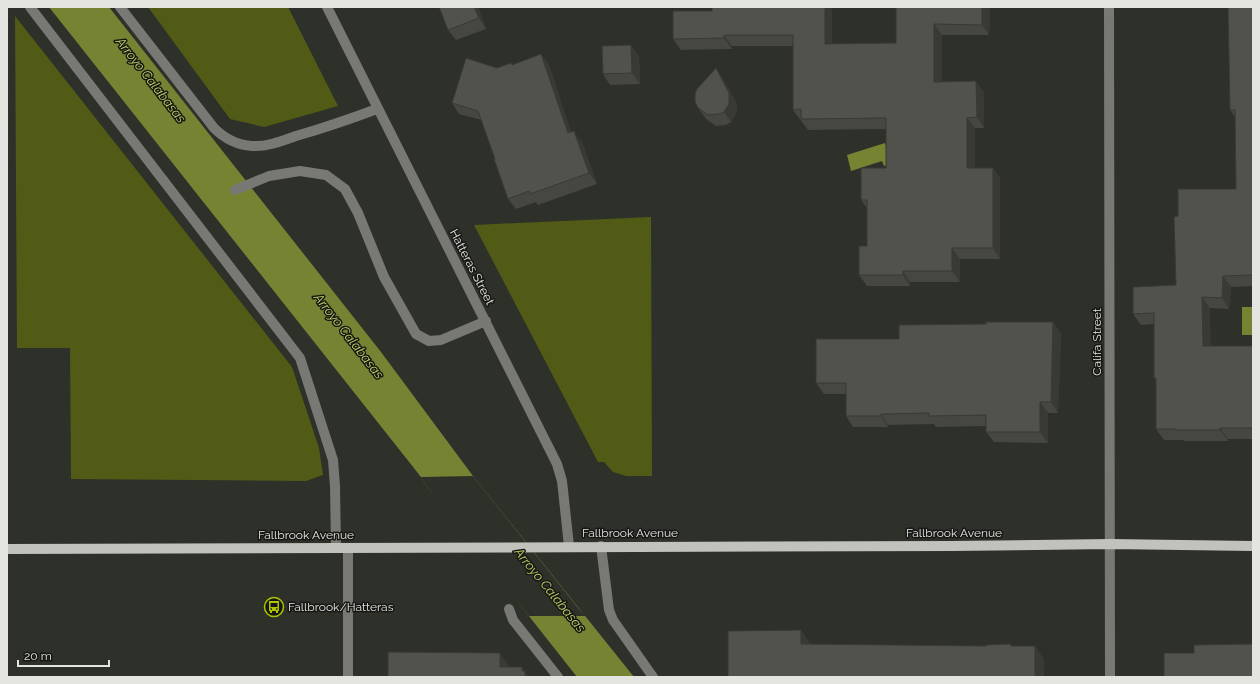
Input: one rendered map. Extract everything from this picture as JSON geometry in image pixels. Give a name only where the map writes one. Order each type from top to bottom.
[{"type":"main road","name":"Fallbrook Avenue","points":[[7,549],[569,546],[951,546],[1110,544],[1253,546]]},
{"type":"street","points":[[30,7],[300,358],[333,460],[336,548]]},
{"type":"street","points":[[120,7],[214,128],[224,138],[238,144],[252,146],[270,144],[377,110]]},
{"type":"street","name":"Hatteras Street","points":[[327,7],[377,110],[557,464],[562,481],[569,546]]},
{"type":"street","name":"Califa Street","points":[[1109,7],[1110,677]]},
{"type":"street","points":[[234,190],[269,176],[300,170],[326,175],[345,189],[358,213],[384,277],[416,334],[429,341],[441,340],[486,322]]},
{"type":"street","points":[[601,546],[609,610],[613,620],[653,677]]},
{"type":"street","points":[[348,548],[348,677]]},
{"type":"street","points":[[509,609],[513,620],[558,677]]},
{"type":"shaded area","points":[[148,7],[288,7],[338,106],[264,127],[230,119]]},
{"type":"shaded area","points":[[15,16],[292,367],[319,448],[323,475],[306,481],[71,479],[70,348],[17,348]]},
{"type":"shaded area","points":[[651,217],[652,476],[626,476],[613,472],[604,462],[598,462],[474,225]]},
{"type":"water","name":"Arroyo Calabasas","points":[[49,7],[109,7],[381,352],[473,476],[634,677],[577,677],[421,477]]},
{"type":"water","points":[[885,143],[891,163],[884,166],[882,161],[851,171],[847,155]]},
{"type":"water","points":[[1242,307],[1253,307],[1253,335],[1242,335]]},
{"type":"pier","points":[[473,476],[586,616],[529,616],[473,547],[421,477]]},
{"type":"building","points":[[439,7],[474,7],[479,18],[448,30]]},
{"type":"building","points":[[712,7],[825,7],[825,44],[896,43],[896,7],[982,7],[982,25],[934,24],[934,82],[976,81],[977,117],[967,118],[967,168],[993,168],[993,248],[952,248],[952,271],[903,271],[903,275],[859,275],[859,246],[867,246],[867,200],[861,200],[861,168],[886,168],[886,118],[801,119],[801,109],[793,110],[793,35],[724,35],[724,38],[673,39],[673,11],[712,11]]},
{"type":"building","points":[[1228,7],[1253,7],[1253,275],[1223,276],[1222,298],[1202,297],[1203,346],[1253,346],[1253,428],[1220,428],[1220,430],[1156,429],[1154,313],[1133,314],[1133,287],[1176,285],[1174,217],[1178,216],[1178,189],[1236,189],[1235,110],[1230,110]]},
{"type":"building","points":[[631,45],[632,73],[603,74],[602,46]]},
{"type":"building","points":[[541,54],[568,133],[574,131],[589,173],[530,194],[529,191],[508,199],[478,111],[452,103],[466,58],[497,68],[511,63],[512,65]]},
{"type":"building","points":[[716,68],[729,93],[729,104],[724,112],[708,115],[698,108],[695,102],[695,94],[697,89]]},
{"type":"building","points":[[986,322],[1053,322],[1051,402],[1040,402],[1040,432],[986,432],[986,415],[929,416],[929,413],[881,414],[881,416],[846,416],[846,383],[816,383],[816,339],[899,339],[899,325],[986,324]]},
{"type":"building","points":[[801,630],[801,644],[986,646],[1011,644],[1011,646],[1035,646],[1035,676],[1044,675],[1044,677],[728,677],[728,631]]},
{"type":"building","points":[[1253,644],[1253,677],[1164,677],[1164,653],[1194,653],[1194,645]]},
{"type":"building","points":[[388,652],[500,653],[500,667],[522,667],[522,671],[525,671],[525,677],[388,677]]},
{"type":"place","name":"Fallbrook/Hatteras","points":[[274,607]]}]
